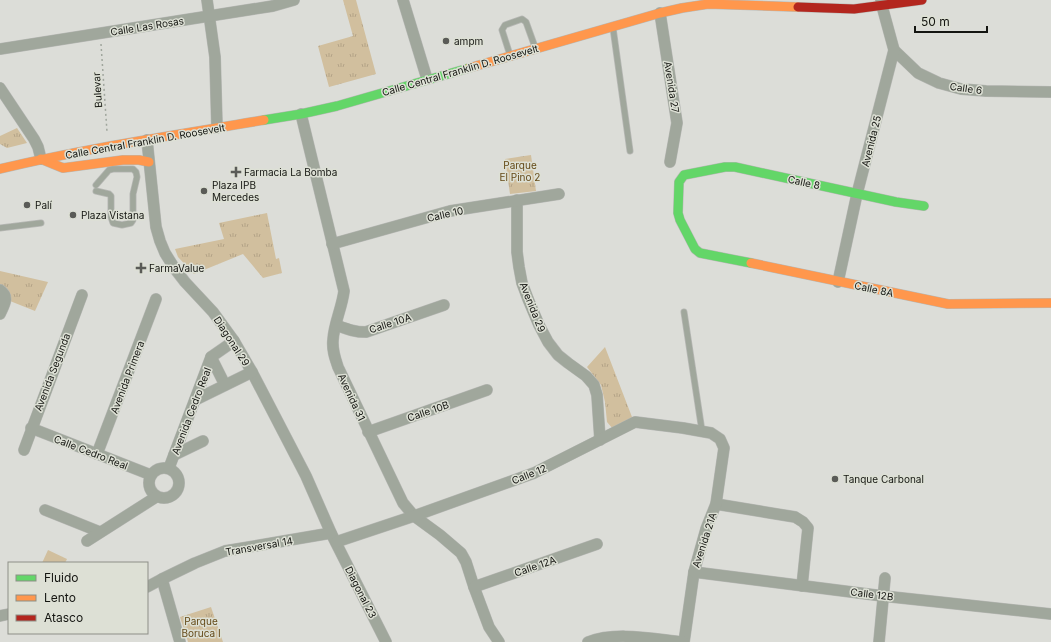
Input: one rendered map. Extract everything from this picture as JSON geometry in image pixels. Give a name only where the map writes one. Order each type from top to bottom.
[{"type":"main road","name":"Calle Central Franklin D. Roosevelt","points":[[0,167],[107,146],[301,114],[337,106],[660,13],[682,8],[732,2],[793,8],[854,9],[882,3],[922,0]]},
{"type":"main road","points":[[41,159],[63,168],[124,160],[149,162]]},
{"type":"main road","name":"Calle 8","points":[[700,253],[695,249],[678,213],[679,182],[684,175],[724,167],[735,167],[857,194],[924,206]]},
{"type":"main road","name":"Calle 8A","points":[[700,253],[948,304],[1051,304]]},
{"type":"street","points":[[207,0],[215,57],[217,128]]},
{"type":"street","name":"Calle Las Rosas","points":[[0,49],[273,6],[294,0]]},
{"type":"street","points":[[403,0],[428,79]]},
{"type":"street","name":"Avenida 25","points":[[838,282],[857,194],[894,50],[882,3]]},
{"type":"street","name":"Avenida 27","points":[[660,13],[677,123],[670,162]]},
{"type":"street","name":"Calle 6","points":[[894,50],[918,73],[939,83],[961,89],[1051,92]]},
{"type":"street","points":[[0,88],[34,139],[41,159]]},
{"type":"street","name":"Avenida 31","points":[[301,114],[344,291],[343,302],[333,339],[334,356],[338,367],[403,503],[414,516],[461,553],[466,562],[489,627],[499,642]]},
{"type":"street","name":"Diagonal 29","points":[[146,140],[156,227],[165,253],[185,282],[213,312],[234,341],[252,372],[306,476],[333,538]]},
{"type":"street","name":"Calle 10","points":[[332,244],[450,211],[559,194]]},
{"type":"street","name":"Avenida 29","points":[[517,200],[517,252],[522,283],[539,325],[548,342],[558,355],[586,376],[594,385],[600,440]]},
{"type":"street","points":[[0,314],[5,301],[2,293]]},
{"type":"street","name":"Avenida Segunda","points":[[24,450],[82,294]]},
{"type":"street","name":"Avenida Primera","points":[[97,454],[156,299]]},
{"type":"street","name":"Calle 10A","points":[[336,325],[351,331],[366,332],[444,306]]},
{"type":"street","name":"Avenida Cedro Real","points":[[169,468],[211,357],[234,341]]},
{"type":"street","points":[[211,357],[225,385]]},
{"type":"street","points":[[195,400],[252,372]]},
{"type":"street","name":"Calle 10B","points":[[368,432],[487,390]]},
{"type":"street","name":"Calle 12","points":[[333,538],[414,516],[534,473],[635,422],[711,433],[720,439]]},
{"type":"street","name":"Calle Cedro Real","points":[[31,428],[151,475]]},
{"type":"street","name":"Avenida 21A","points":[[684,642],[694,572],[706,529],[716,504],[724,448],[720,439]]},
{"type":"street","points":[[174,455],[203,441]]},
{"type":"street","points":[[169,468],[177,474],[180,484],[176,494],[166,499],[156,496],[153,493],[150,489],[149,479],[155,471],[169,468]]},
{"type":"street","points":[[86,541],[156,496]]},
{"type":"street","points":[[716,504],[795,517],[803,522],[808,528],[802,586]]},
{"type":"street","points":[[45,510],[100,532]]},
{"type":"street","name":"Transversal 14","points":[[148,586],[195,563],[225,551],[333,538]]},
{"type":"street","name":"Diagonal 23","points":[[333,538],[386,642]]},
{"type":"street","name":"Calle 12A","points":[[474,587],[597,544]]},
{"type":"street","name":"Calle 12B","points":[[694,572],[883,596],[1051,614]]},
{"type":"street","points":[[879,642],[885,578]]},
{"type":"street","points":[[162,579],[180,642]]},
{"type":"street","points":[[588,642],[609,637],[684,642]]},
{"type":"lane","points":[[510,56],[502,30],[505,25],[522,19],[526,22],[536,49]]},
{"type":"lane","points":[[613,27],[630,151]]},
{"type":"lane","points":[[133,169],[136,172],[137,177],[134,189],[133,220],[131,223],[122,225],[113,223],[111,217],[111,196],[96,188],[109,170],[133,169]]},
{"type":"lane","points":[[0,228],[41,223]]},
{"type":"lane","points":[[684,312],[702,432]]},
{"type":"path","name":"Bulevar","points":[[100,33],[107,146]]},
{"type":"green space","points":[[343,0],[356,0],[376,74],[329,87],[318,46],[353,36]]},
{"type":"green space","points":[[17,128],[27,143],[7,148],[0,144],[0,136]]},
{"type":"green space","name":"Parque El Pino 2","points":[[531,155],[536,191],[510,194],[505,159]]},
{"type":"green space","points":[[267,213],[276,259],[279,258],[282,273],[263,278],[243,254],[194,274],[178,257],[175,249],[224,239],[219,223]]},
{"type":"green space","points":[[0,271],[48,282],[35,311],[10,301],[0,289]]},
{"type":"green space","points":[[605,347],[632,417],[613,429],[607,422],[605,402],[601,385],[587,367]]},
{"type":"green space","points":[[48,550],[67,559],[66,562],[42,562]]},
{"type":"green space","name":"Parque Boruca I","points":[[211,607],[223,642],[188,642],[180,617]]},
{"type":"traffic: fast","points":[[264,120],[337,106],[469,68]]},
{"type":"traffic: fast","points":[[751,263],[700,253],[695,249],[678,213],[679,182],[684,175],[725,167],[735,167],[896,202],[924,206]]},
{"type":"traffic: slow","points":[[469,68],[682,8],[708,4],[798,7]]},
{"type":"traffic: slow","points":[[0,169],[99,148],[264,120]]},
{"type":"traffic: slow","points":[[41,159],[63,168],[123,160],[139,160],[149,162]]},
{"type":"traffic: slow","points":[[751,263],[948,304],[1051,303]]},
{"type":"traffic: jam","points":[[798,7],[854,9],[922,0]]},
{"type":"place","name":"ampm","points":[[446,41]]},
{"type":"place","name":"Farmacia La Bomba","points":[[236,172]]},
{"type":"place","name":"Plaza IPB Mercedes","points":[[204,191]]},
{"type":"place","name":"Palí","points":[[27,205]]},
{"type":"place","name":"Plaza Vistana","points":[[73,215]]},
{"type":"place","name":"FarmaValue","points":[[141,268]]},
{"type":"place","name":"Tanque Carbonal","points":[[835,479]]}]
